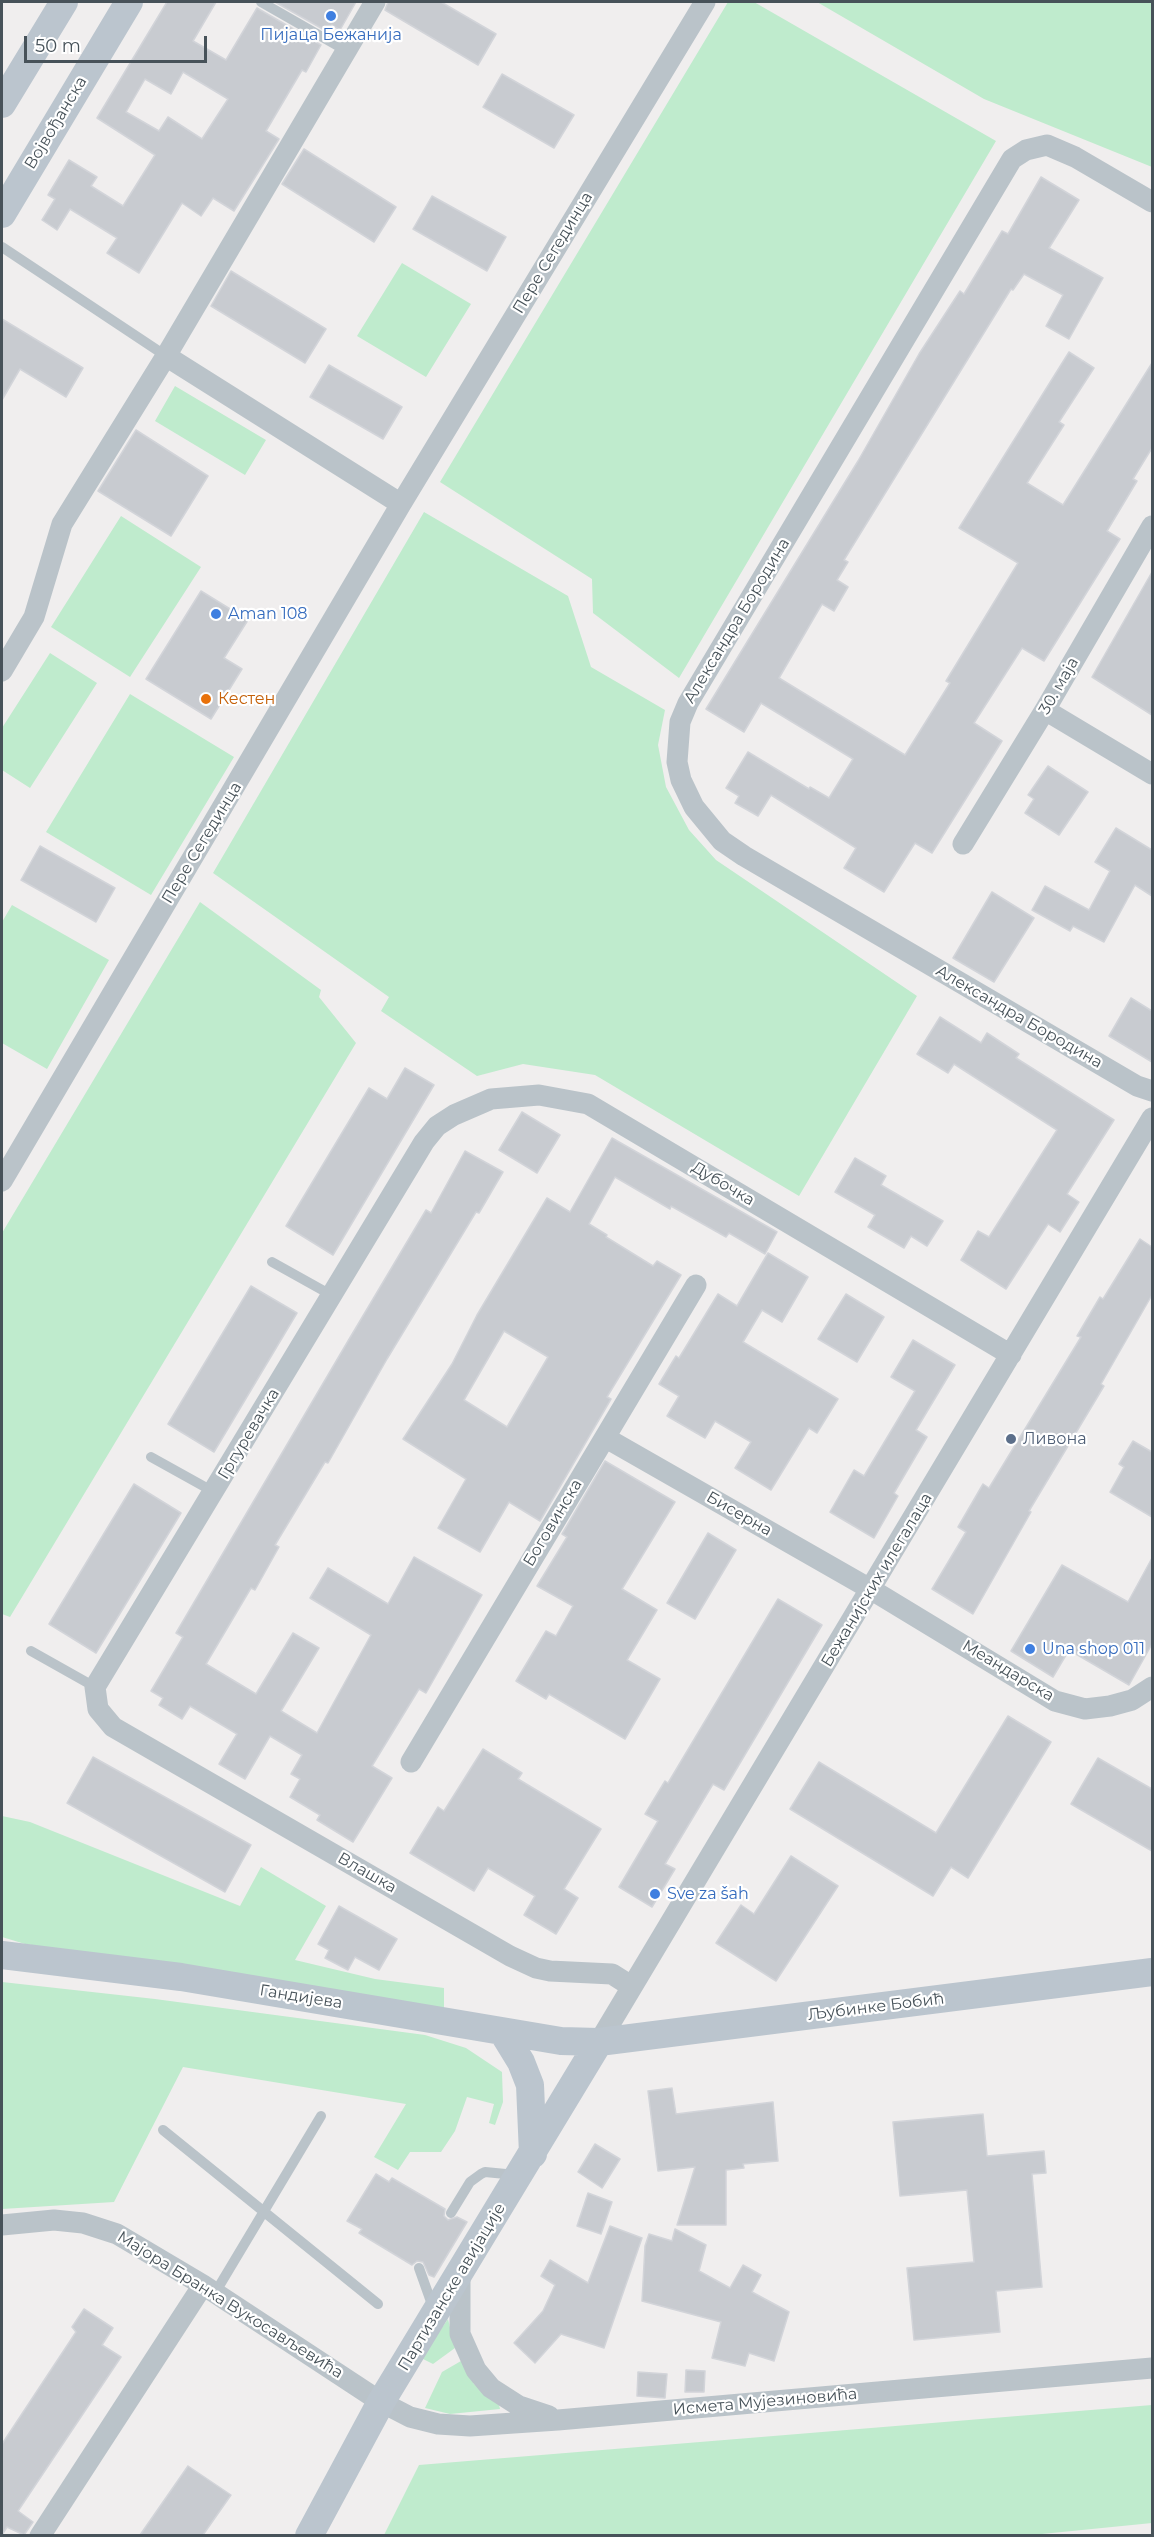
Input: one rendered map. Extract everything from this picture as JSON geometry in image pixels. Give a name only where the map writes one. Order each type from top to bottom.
[{"type":"main road","points":[[2,104],[64,2]]},
{"type":"main road","name":"Војвођанска","points":[[2,214],[129,2]]},
{"type":"main road","name":"Гандијева","points":[[2,1955],[182,1977],[561,2041],[599,2042]]},
{"type":"main road","name":"Љубинке Бобић","points":[[599,2042],[1152,1972]]},
{"type":"main road","points":[[502,2031],[521,2062],[530,2085],[526,2165]]},
{"type":"main road","name":"Партизанске авијације","points":[[309,2535],[381,2402],[460,2276],[599,2042]]},
{"type":"street","points":[[2,671],[33,617],[62,524],[166,356],[375,2]]},
{"type":"street","name":"Пере Сегединца","points":[[2,1181],[401,504],[705,2]]},
{"type":"street","name":"Александра Бородина","points":[[1152,202],[1075,157],[1047,145],[1039,146],[1012,159],[688,703],[680,722],[677,762],[681,780],[694,807],[722,840],[744,856],[1137,1086],[1152,1090]]},
{"type":"street","points":[[166,356],[401,504]]},
{"type":"street","name":"30. маја","points":[[963,844],[1046,710],[1152,526]]},
{"type":"street","points":[[1046,710],[1152,774]]},
{"type":"street","name":"Дубочка","points":[[424,1142],[437,1126],[454,1115],[491,1100],[540,1095],[588,1104],[1011,1356]]},
{"type":"street","name":"Бежанијских илегалаца","points":[[599,2042],[872,1590],[1152,1118]]},
{"type":"street","name":"Гргуревачка","points":[[95,1688],[333,1297],[424,1142]]},
{"type":"street","name":"Боговинска","points":[[411,1762],[696,1285]]},
{"type":"street","name":"Бисерна","points":[[606,1438],[872,1590]]},
{"type":"street","name":"Меандарска","points":[[872,1590],[1055,1701],[1085,1709],[1110,1706],[1132,1700],[1152,1688]]},
{"type":"street","name":"Влашка","points":[[95,1688],[98,1709],[113,1727],[524,1963],[550,1971],[612,1974],[631,1986]]},
{"type":"street","name":"Мајора Бранка Вукосављевића","points":[[2,2225],[54,2220],[103,2228],[130,2240],[381,2402]]},
{"type":"street","points":[[460,2276],[460,2334],[476,2370],[491,2388],[519,2406],[558,2420]]},
{"type":"street","points":[[40,2535],[209,2289]]},
{"type":"street","name":"Исмета Мујезиновића","points":[[381,2402],[410,2417],[438,2424],[470,2426],[1152,2368]]},
{"type":"lane","points":[[261,2],[345,51]]},
{"type":"lane","points":[[2,247],[166,356]]},
{"type":"lane","points":[[272,1262],[333,1297]]},
{"type":"lane","points":[[151,1457],[214,1492]]},
{"type":"lane","points":[[31,1651],[95,1688]]},
{"type":"lane","points":[[209,2289],[264,2211],[321,2116]]},
{"type":"lane","points":[[164,2130],[378,2304]]},
{"type":"lane","points":[[451,2213],[470,2182],[481,2174],[526,2165]]},
{"type":"lane","points":[[419,2268],[428,2300],[436,2315]]},
{"type":"green space","points":[[728,2],[754,2],[996,141],[679,678],[593,613],[592,579],[440,482]]},
{"type":"green space","points":[[817,2],[1152,2],[1152,167],[984,99]]},
{"type":"green space","points":[[402,263],[471,304],[426,377],[357,336]]},
{"type":"green space","points":[[175,386],[266,440],[245,475],[155,421]]},
{"type":"green space","points":[[424,512],[568,596],[591,667],[665,710],[658,745],[666,787],[689,830],[716,860],[917,996],[799,1196],[595,1075],[523,1064],[477,1076],[381,1011],[389,997],[213,873]]},
{"type":"green space","points":[[121,516],[201,567],[130,677],[51,627]]},
{"type":"green space","points":[[50,653],[97,683],[30,788],[2,770],[2,728]]},
{"type":"green space","points":[[130,694],[234,757],[151,895],[46,832]]},
{"type":"green space","points":[[200,902],[321,990],[319,997],[356,1043],[10,1617],[2,1614],[2,1233]]},
{"type":"green space","points":[[12,905],[109,960],[47,1069],[2,1043],[2,922]]},
{"type":"green space","points":[[2,1816],[30,1822],[240,1906],[261,1867],[326,1906],[295,1960],[375,1979],[444,1988],[444,2008],[25,1944],[2,1937]]},
{"type":"green space","points":[[2,1982],[155,1999],[425,2035],[466,2048],[502,2072],[503,2102],[495,2125],[489,2123],[494,2104],[467,2097],[455,2131],[441,2152],[410,2152],[398,2170],[374,2157],[406,2104],[183,2067],[114,2202],[2,2209]]},
{"type":"green space","points":[[448,2319],[455,2348],[433,2364],[421,2358]]},
{"type":"green space","points":[[461,2361],[474,2384],[499,2405],[500,2409],[450,2414],[425,2408],[442,2372]]},
{"type":"green space","points":[[1152,2405],[1152,2523],[1022,2536],[384,2535],[419,2465]]},
{"type":"building","points":[[167,2],[216,2],[193,41],[226,60],[257,8],[321,45],[306,72],[302,70],[266,131],[279,139],[234,211],[213,198],[201,216],[182,203],[139,273],[107,253],[117,238],[70,209],[57,230],[42,220],[55,199],[48,195],[69,160],[97,177],[91,186],[123,206],[155,155],[97,118]],"holes":[[[183,72],[228,99],[202,139],[168,117],[159,131],[126,112],[145,79],[171,94]]]},
{"type":"building","name":"Пијаца Бежанија","points":[[275,2],[356,2],[340,30],[332,25],[328,32]]},
{"type":"building","points":[[388,2],[441,2],[496,34],[478,65],[385,10]]},
{"type":"building","points":[[502,74],[574,115],[554,148],[483,107]]},
{"type":"building","points":[[304,149],[396,207],[374,242],[282,184]]},
{"type":"building","points":[[1041,177],[1079,200],[1049,248],[1103,278],[1069,339],[1046,326],[1063,295],[1024,274],[1013,290],[1011,289],[844,560],[848,562],[837,580],[848,587],[834,611],[822,604],[779,678],[905,755],[950,683],[946,681],[1018,563],[959,528],[1069,352],[1094,368],[1059,422],[1064,425],[1027,483],[1063,505],[1152,363],[1152,448],[1133,479],[1137,481],[1107,531],[1120,539],[1044,661],[1022,648],[974,723],[1002,741],[932,853],[915,843],[884,892],[844,868],[856,848],[771,795],[758,816],[735,803],[739,796],[726,788],[748,752],[809,789],[810,787],[829,798],[853,759],[761,703],[744,732],[706,709],[858,461],[919,354],[960,291],[964,294],[1002,231],[1008,234]]},
{"type":"building","points":[[432,196],[506,237],[487,271],[413,229]]},
{"type":"building","points":[[231,271],[326,329],[305,363],[211,306]]},
{"type":"building","points":[[2,319],[83,368],[66,397],[20,369],[2,400]]},
{"type":"building","points":[[329,365],[402,407],[383,439],[310,397]]},
{"type":"building","points":[[136,430],[208,476],[171,536],[98,491]]},
{"type":"building","points":[[1152,572],[1152,715],[1092,677]]},
{"type":"building","points":[[201,591],[248,620],[224,658],[242,669],[211,719],[146,679]]},
{"type":"building","points":[[1048,766],[1088,792],[1059,835],[1025,813],[1034,799],[1028,795]]},
{"type":"building","points":[[1116,828],[1152,850],[1152,896],[1135,885],[1104,942],[1073,926],[1070,931],[1032,910],[1045,886],[1089,910],[1110,871],[1095,862]]},
{"type":"building","points":[[40,846],[115,888],[96,922],[21,880]]},
{"type":"building","points":[[992,892],[1034,918],[994,982],[953,958]]},
{"type":"building","points":[[1131,998],[1152,1011],[1152,1062],[1109,1036]]},
{"type":"building","points":[[940,1017],[981,1043],[987,1033],[1019,1054],[1016,1058],[1114,1120],[1067,1194],[1079,1202],[1060,1232],[1048,1224],[1006,1289],[961,1260],[978,1231],[989,1237],[1057,1130],[954,1064],[948,1073],[917,1054]]},
{"type":"building","points":[[405,1068],[434,1085],[333,1255],[286,1226],[369,1088],[387,1099]]},
{"type":"building","points":[[522,1112],[560,1135],[537,1173],[499,1150]]},
{"type":"building","points":[[612,1138],[777,1232],[765,1254],[729,1233],[726,1237],[671,1206],[670,1209],[615,1177],[589,1224],[653,1266],[657,1261],[681,1275],[607,1397],[611,1399],[540,1521],[509,1502],[480,1552],[438,1528],[466,1479],[403,1439],[452,1364],[477,1315],[547,1198],[570,1212]],"holes":[[[504,1331],[548,1357],[507,1427],[464,1400]]]},
{"type":"building","points":[[465,1151],[503,1172],[479,1213],[476,1212],[387,1359],[328,1463],[325,1462],[275,1545],[279,1547],[255,1590],[251,1588],[206,1664],[256,1694],[293,1633],[319,1648],[281,1711],[317,1733],[371,1635],[310,1598],[328,1568],[388,1604],[414,1557],[482,1595],[426,1693],[419,1689],[372,1766],[392,1778],[353,1842],[317,1820],[320,1815],[290,1797],[300,1779],[291,1774],[302,1755],[270,1736],[245,1779],[219,1764],[237,1734],[190,1706],[182,1719],[159,1705],[163,1698],[151,1691],[183,1637],[176,1633],[426,1210],[431,1213]]},
{"type":"building","points":[[855,1158],[886,1176],[881,1185],[943,1221],[927,1246],[911,1236],[904,1248],[868,1227],[875,1215],[835,1192]]},
{"type":"building","points":[[1140,1239],[1152,1247],[1152,1295],[1101,1384],[1104,1386],[1029,1511],[1031,1512],[973,1614],[932,1589],[966,1532],[958,1527],[983,1484],[989,1488],[1081,1337],[1077,1336],[1100,1297],[1103,1299]]},
{"type":"building","points":[[768,1253],[808,1277],[782,1322],[762,1310],[743,1342],[838,1399],[817,1433],[809,1428],[771,1490],[735,1468],[751,1442],[715,1421],[705,1438],[667,1416],[679,1396],[659,1384],[676,1356],[679,1358],[718,1294],[737,1306]]},
{"type":"building","points":[[251,1286],[297,1313],[214,1452],[168,1424]]},
{"type":"building","points":[[846,1294],[884,1317],[857,1362],[818,1339]]},
{"type":"building","points":[[913,1340],[955,1365],[916,1430],[927,1437],[894,1493],[898,1496],[874,1538],[830,1512],[854,1470],[864,1476],[915,1391],[891,1377]]},
{"type":"building","points":[[1133,1441],[1152,1452],[1152,1517],[1110,1492],[1124,1467],[1119,1464]]},
{"type":"building","points":[[605,1461],[675,1502],[622,1589],[657,1610],[627,1660],[660,1679],[625,1739],[549,1694],[546,1699],[516,1681],[546,1631],[556,1636],[573,1606],[537,1586],[567,1537],[562,1534]]},
{"type":"building","points":[[134,1484],[181,1513],[96,1653],[49,1624]]},
{"type":"building","points":[[708,1533],[736,1550],[695,1619],[667,1603]]},
{"type":"building","points":[[1152,1558],[1152,1644],[1129,1685],[1069,1650],[1053,1677],[1011,1651],[1062,1565],[1128,1602]]},
{"type":"building","points":[[778,1599],[822,1625],[724,1790],[713,1784],[665,1864],[675,1869],[652,1907],[619,1887],[658,1821],[645,1814],[665,1781],[668,1783]]},
{"type":"building","points":[[1008,1716],[1051,1742],[968,1878],[951,1867],[933,1896],[790,1809],[819,1762],[936,1833]]},
{"type":"building","points":[[483,1749],[522,1773],[518,1779],[601,1829],[564,1889],[578,1898],[556,1934],[524,1915],[535,1896],[488,1868],[474,1891],[410,1853],[438,1807],[444,1811]]},
{"type":"building","points":[[93,1757],[251,1845],[225,1892],[67,1803]]},
{"type":"building","points":[[1098,1758],[1152,1789],[1152,1851],[1071,1804]]},
{"type":"building","points":[[791,1856],[838,1886],[776,1981],[716,1943],[741,1905],[754,1914]]},
{"type":"building","points":[[339,1906],[397,1939],[379,1970],[355,1957],[348,1970],[325,1958],[329,1950],[318,1944]]},
{"type":"building","points":[[672,2088],[676,2114],[773,2102],[778,2161],[743,2164],[744,2168],[726,2170],[726,2225],[677,2225],[695,2167],[658,2171],[648,2091]]},
{"type":"building","points":[[983,2114],[987,2156],[1044,2151],[1046,2173],[1032,2174],[1042,2287],[996,2291],[1000,2332],[914,2340],[907,2268],[974,2262],[967,2190],[900,2196],[893,2122]]},
{"type":"building","points":[[595,2144],[620,2159],[602,2188],[578,2172]]},
{"type":"building","points":[[376,2174],[389,2182],[392,2178],[445,2209],[444,2216],[448,2220],[457,2217],[467,2222],[434,2277],[429,2275],[423,2262],[417,2261],[412,2265],[359,2233],[362,2229],[347,2221]]},
{"type":"building","points":[[588,2193],[612,2202],[601,2234],[577,2226]]},
{"type":"building","points":[[610,2226],[642,2238],[604,2348],[561,2334],[535,2363],[514,2343],[543,2311],[555,2285],[541,2276],[550,2260],[588,2283]]},
{"type":"building","points":[[675,2229],[706,2245],[699,2271],[730,2288],[743,2265],[761,2275],[752,2292],[789,2312],[774,2361],[749,2353],[745,2366],[712,2358],[721,2322],[642,2301],[645,2246],[649,2234],[672,2241]]},
{"type":"building","points":[[84,2309],[113,2328],[102,2345],[121,2357],[18,2511],[33,2522],[24,2535],[7,2527],[2,2535],[2,2444],[76,2332],[72,2327]]},
{"type":"building","points":[[686,2370],[705,2371],[704,2392],[685,2392]]},
{"type":"building","points":[[638,2372],[667,2374],[665,2398],[637,2396]]},
{"type":"building","points":[[188,2466],[231,2495],[203,2535],[140,2535]]},
{"type":"place","name":"Пијаца Бежанија","points":[[331,16]]},
{"type":"place","name":"Aman 108","points":[[216,614]]},
{"type":"place","name":"Кестен","points":[[206,699]]},
{"type":"place","name":"Ливона","points":[[1011,1439]]},
{"type":"place","name":"Una shop 011","points":[[1030,1649]]},
{"type":"place","name":"Sve za šah","points":[[655,1894]]}]
